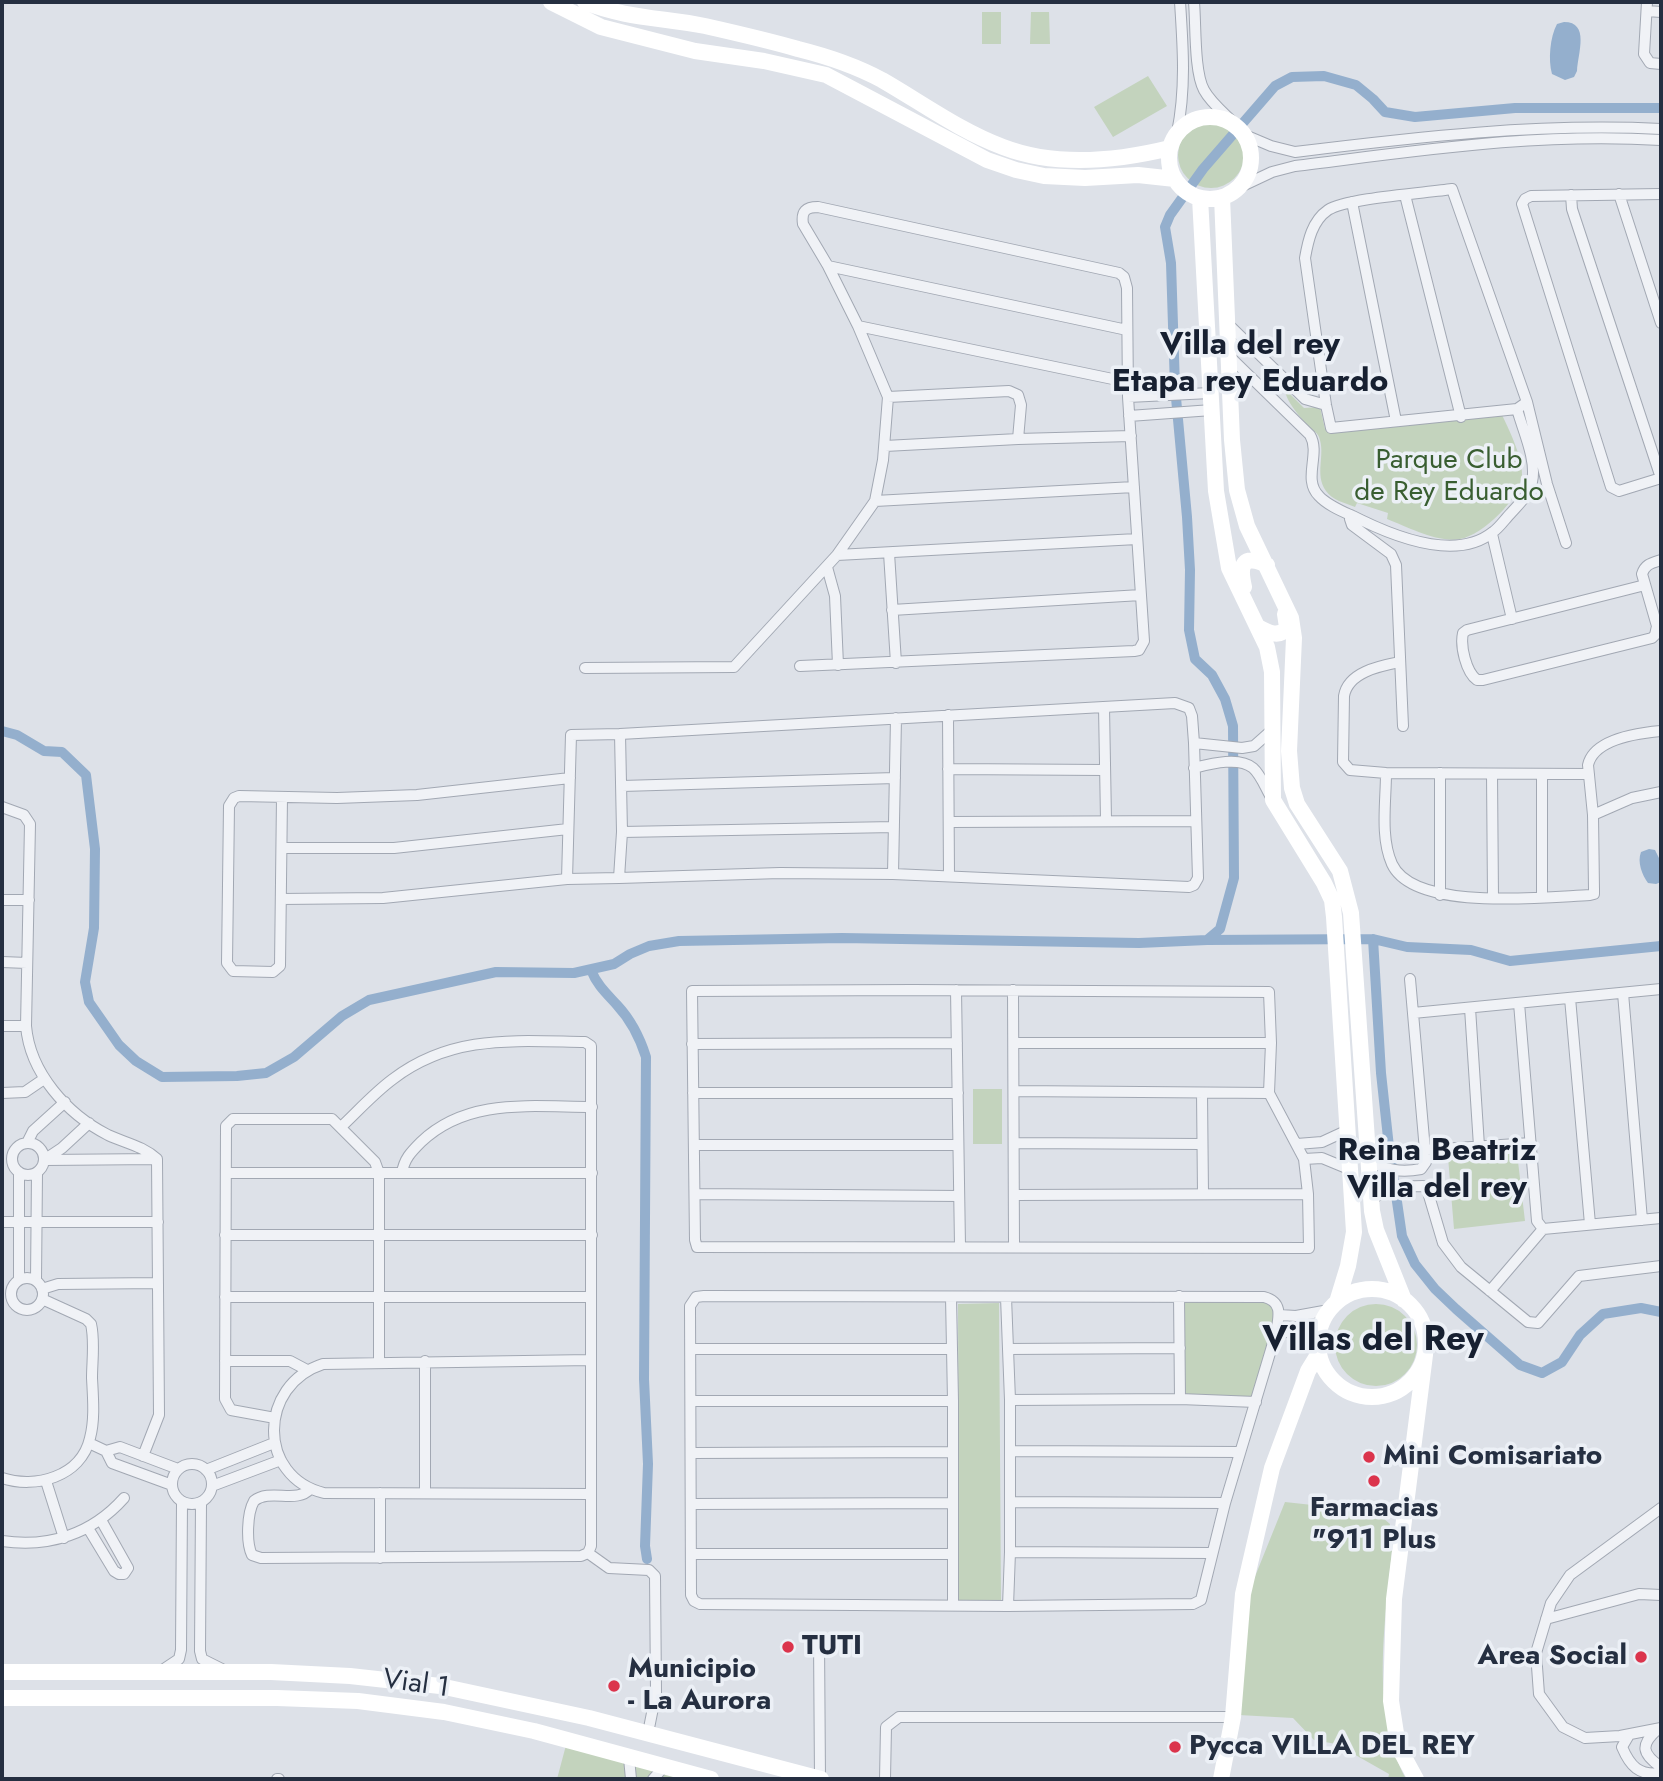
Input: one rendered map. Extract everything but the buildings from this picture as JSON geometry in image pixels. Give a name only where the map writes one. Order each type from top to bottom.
[{"type":"street","points":[[551,2],[601,27],[695,51],[764,61],[826,75],[988,160],[1016,170],[1044,176],[1085,178],[1138,175],[1175,179]]},
{"type":"street","points":[[585,2],[607,11],[704,26],[797,48],[842,62],[880,79],[966,130],[1004,148],[1040,157],[1086,160],[1133,158],[1173,141],[1188,123],[1203,117],[1219,117],[1271,146],[1295,152],[1499,129],[1661,129]]},
{"type":"street","points":[[1180,2],[1183,105],[1169,164],[1175,179],[1186,191],[1200,198],[1222,197],[1272,172],[1295,166],[1501,141],[1661,140]]},
{"type":"street","points":[[1194,2],[1202,87],[1209,98],[1240,129],[1252,153],[1250,172],[1238,188]]},
{"type":"street","points":[[1661,12],[1647,7],[1644,54],[1650,63],[1661,64]]},
{"type":"street","points":[[1522,406],[1461,416],[1331,428],[1305,258],[1308,239],[1316,222],[1329,209],[1352,202],[1452,189],[1522,406],[1566,543]]},
{"type":"street","points":[[1619,194],[1661,323]]},
{"type":"street","points":[[1571,195],[1573,209],[1661,478],[1619,492],[1611,487],[1522,206],[1525,199],[1531,196],[1571,195],[1619,194],[1661,194]]},
{"type":"street","points":[[1405,195],[1461,416]]},
{"type":"street","points":[[1222,197],[1237,490],[1247,526],[1291,618],[1294,638],[1289,751],[1292,788],[1297,804],[1339,871],[1351,914],[1371,1201],[1376,1230],[1404,1300]]},
{"type":"street","points":[[1200,198],[1216,491],[1229,568],[1267,647],[1272,672],[1273,800]]},
{"type":"street","points":[[1352,202],[1396,421]]},
{"type":"street","points":[[585,668],[734,667],[827,567],[875,501],[885,446],[888,397],[858,326],[803,224],[804,210],[810,207],[1119,273],[1124,277],[1128,288],[1127,382],[1144,641],[1139,650],[800,666]]},
{"type":"street","points":[[828,266],[1127,330]]},
{"type":"street","points":[[1228,324],[1305,399],[1326,405]]},
{"type":"street","points":[[858,326],[1127,382]]},
{"type":"street","points":[[1229,356],[1271,395],[1314,442],[1311,476],[1318,496],[1392,535],[1434,545],[1466,544],[1492,534],[1525,498],[1532,482],[1533,467],[1522,406]]},
{"type":"street","points":[[1249,374],[1264,358]]},
{"type":"street","points":[[1271,395],[1286,379]]},
{"type":"street","points":[[888,397],[1009,391],[1018,395],[1021,405],[1018,439]]},
{"type":"street","points":[[1128,397],[1210,393]]},
{"type":"street","points":[[1159,397],[1160,413]]},
{"type":"street","points":[[1129,416],[1212,410]]},
{"type":"street","points":[[885,446],[1130,436]]},
{"type":"street","points":[[875,501],[1134,487]]},
{"type":"street","points":[[1351,515],[1352,525],[1391,554],[1396,565],[1403,726]]},
{"type":"street","points":[[1492,534],[1512,619]]},
{"type":"street","points":[[837,555],[1137,539]]},
{"type":"street","points":[[889,553],[896,663]]},
{"type":"street","points":[[1250,611],[1241,568],[1247,560],[1267,565]]},
{"type":"street","points":[[1645,585],[1463,633],[1461,641],[1470,674],[1473,678],[1483,680],[1652,638],[1659,625],[1642,574],[1650,563],[1661,560]]},
{"type":"street","points":[[827,567],[835,596],[838,665]]},
{"type":"street","points":[[1258,627],[1274,634],[1285,631],[1287,622],[1279,590]]},
{"type":"street","points":[[892,610],[1141,595]]},
{"type":"street","points":[[1401,663],[1381,666],[1352,679],[1346,686],[1345,765],[1353,772],[1589,774]]},
{"type":"street","points":[[281,899],[383,898],[567,879],[780,873],[892,874],[1189,887],[1198,878],[1192,716],[1189,708],[1181,704],[571,735],[567,879]]},
{"type":"street","points":[[1104,707],[1106,820]]},
{"type":"street","points":[[948,715],[950,876]]},
{"type":"street","points":[[892,874],[896,718]]},
{"type":"street","points":[[1194,743],[1242,748],[1254,746],[1272,730]]},
{"type":"street","points":[[1385,773],[1385,845],[1392,866],[1408,883],[1440,895],[1493,898],[1594,894],[1590,758],[1599,748],[1646,732],[1661,731]]},
{"type":"street","points":[[619,878],[622,832],[620,734]]},
{"type":"street","points":[[1194,768],[1213,763],[1241,763],[1253,768],[1332,900],[1354,1232],[1348,1266],[1333,1306],[1318,1335],[1319,1353],[1325,1371],[1337,1385],[1353,1394],[1371,1397],[1389,1394],[1406,1385],[1418,1372],[1425,1355]]},
{"type":"street","points":[[948,769],[1105,771]]},
{"type":"street","points":[[1440,774],[1440,895]]},
{"type":"street","points":[[1492,774],[1493,898]]},
{"type":"street","points":[[1542,774],[1542,897]]},
{"type":"street","points":[[282,797],[278,968],[273,972],[231,970],[227,963],[230,803],[239,796],[417,795],[570,778]]},
{"type":"street","points":[[622,786],[895,778]]},
{"type":"street","points":[[1593,815],[1632,798],[1661,792]]},
{"type":"street","points":[[2,807],[23,815],[30,824],[26,1026],[29,1047],[44,1079],[65,1102],[89,1123],[147,1151],[157,1159]]},
{"type":"street","points":[[949,822],[1196,821]]},
{"type":"street","points":[[622,832],[894,827]]},
{"type":"street","points":[[282,848],[394,848],[568,829]]},
{"type":"street","points":[[2,900],[29,900]]},
{"type":"street","points":[[2,962],[27,962]]},
{"type":"street","points":[[1367,1160],[1383,1169],[1411,1171],[1425,1167],[1427,1150],[1410,979]]},
{"type":"street","points":[[1413,1013],[1661,989]]},
{"type":"street","points":[[956,990],[960,1246]]},
{"type":"street","points":[[1013,990],[1014,1246]]},
{"type":"street","points":[[1013,990],[1269,992],[1269,1093],[1304,1160],[1309,1248],[699,1247],[695,1242],[692,991],[1013,990]]},
{"type":"street","points":[[1623,993],[1642,1220]]},
{"type":"street","points":[[1570,998],[1590,1224]]},
{"type":"street","points":[[1519,1003],[1537,1221],[1543,1229]]},
{"type":"street","points":[[1470,1008],[1479,1146]]},
{"type":"street","points":[[2,1026],[26,1026]]},
{"type":"street","points":[[310,1489],[303,1495],[267,1495],[254,1501],[250,1511],[249,1548],[253,1555],[261,1558],[581,1556],[588,1553],[591,1546],[593,1051],[588,1043],[497,1041],[459,1047],[418,1063],[383,1087],[341,1127]]},
{"type":"street","points":[[692,1044],[957,1043]]},
{"type":"street","points":[[1014,1043],[1271,1043]]},
{"type":"street","points":[[2,1093],[25,1092],[44,1079]]},
{"type":"street","points":[[1014,1091],[1269,1093]]},
{"type":"street","points":[[693,1093],[958,1093]]},
{"type":"street","points":[[1202,1093],[1203,1194]]},
{"type":"street","points":[[37,1173],[25,1175],[19,1172],[7,1156],[27,1143],[33,1131],[65,1102]]},
{"type":"street","points":[[402,1173],[405,1159],[430,1133],[446,1122],[470,1112],[496,1108],[592,1108]]},
{"type":"street","points":[[275,1418],[229,1408],[225,1399],[226,1126],[233,1119],[332,1119],[375,1162],[379,1173],[379,1362]]},
{"type":"street","points":[[19,1172],[18,1222],[11,1297],[13,1303],[23,1309],[29,1309],[35,1308],[40,1289],[37,1173],[45,1160],[62,1149],[89,1123]]},
{"type":"street","points":[[1297,1144],[1322,1142],[1348,1130]]},
{"type":"street","points":[[27,1143],[37,1146],[45,1160]]},
{"type":"street","points":[[1014,1143],[1202,1144]]},
{"type":"street","points":[[1427,1150],[1531,1143]]},
{"type":"street","points":[[694,1145],[958,1145]]},
{"type":"street","points":[[1304,1160],[1322,1158],[1351,1170]]},
{"type":"street","points":[[45,1160],[157,1159]]},
{"type":"street","points":[[143,1456],[159,1415],[157,1159]]},
{"type":"street","points":[[226,1173],[592,1173]]},
{"type":"street","points":[[1371,1201],[1377,1195],[1392,1189],[1423,1186],[1427,1189],[1443,1243],[1461,1267],[1533,1324],[1538,1323],[1579,1276],[1661,1266]]},
{"type":"street","points":[[695,1194],[959,1196]]},
{"type":"street","points":[[1014,1195],[1308,1194]]},
{"type":"street","points":[[1490,1291],[1543,1229],[1661,1218]]},
{"type":"street","points":[[2,1222],[158,1222]]},
{"type":"street","points":[[225,1235],[592,1235]]},
{"type":"street","points":[[2,1478],[22,1483],[46,1481],[73,1465],[89,1443],[93,1417],[92,1328],[86,1319],[28,1278],[11,1283]]},
{"type":"street","points":[[40,1289],[58,1284],[158,1283]]},
{"type":"street","points":[[1279,1315],[1296,1316],[1333,1306],[1352,1293],[1370,1289],[1388,1292],[1404,1300],[1415,1310],[1422,1324],[1426,1339],[1425,1355],[1394,1599],[1391,1701],[1398,1746],[1416,1779]]},
{"type":"street","points":[[1179,1296],[1180,1399]]},
{"type":"street","points":[[225,1297],[591,1297]]},
{"type":"street","points":[[696,1297],[1006,1297],[1264,1297],[1273,1299],[1278,1304],[1276,1333],[1225,1503],[1201,1600],[1193,1604],[1008,1606],[700,1604],[694,1601],[691,1595],[693,1504],[690,1306],[696,1297]]},
{"type":"street","points":[[951,1297],[953,1605]]},
{"type":"street","points":[[1006,1297],[1010,1400],[1008,1606]]},
{"type":"street","points":[[2,1307],[13,1303]]},
{"type":"street","points":[[1276,1333],[1297,1331],[1318,1335]]},
{"type":"street","points":[[1008,1349],[1180,1348]]},
{"type":"street","points":[[692,1349],[952,1349]]},
{"type":"street","points":[[1221,1779],[1233,1717],[1242,1594],[1272,1468],[1308,1371],[1319,1353]]},
{"type":"street","points":[[591,1360],[331,1362],[307,1370],[292,1380],[275,1418],[274,1443],[281,1460],[296,1479],[310,1489],[324,1493],[591,1494]]},
{"type":"street","points":[[225,1361],[290,1361],[307,1370]]},
{"type":"street","points":[[425,1361],[425,1493]]},
{"type":"street","points":[[1010,1400],[1180,1399],[1256,1402]]},
{"type":"street","points":[[691,1401],[953,1401]]},
{"type":"street","points":[[89,1443],[106,1451],[112,1463],[172,1485]]},
{"type":"street","points":[[206,1470],[274,1443]]},
{"type":"street","points":[[106,1451],[120,1447],[178,1469],[194,1464],[206,1470],[212,1486],[211,1493],[201,1503],[188,1504],[177,1498],[172,1485],[178,1469]]},
{"type":"street","points":[[1010,1451],[1240,1452]]},
{"type":"street","points":[[692,1452],[953,1452]]},
{"type":"street","points":[[212,1486],[281,1460]]},
{"type":"street","points":[[46,1481],[64,1538]]},
{"type":"street","points":[[380,1493],[380,1558]]},
{"type":"street","points":[[2,1541],[33,1543],[64,1538],[101,1520],[124,1498]]},
{"type":"street","points":[[160,1671],[179,1659],[181,1650],[183,1502]]},
{"type":"street","points":[[1010,1502],[1225,1503]]},
{"type":"street","points":[[201,1503],[200,1651],[202,1659],[227,1671]]},
{"type":"street","points":[[693,1504],[953,1503]]},
{"type":"street","points":[[1660,1728],[1629,1735],[1585,1738],[1563,1727],[1539,1694],[1536,1653],[1551,1603],[1570,1576],[1661,1508]]},
{"type":"street","points":[[88,1528],[114,1571],[124,1574],[128,1568],[125,1560],[101,1520]]},
{"type":"street","points":[[1010,1552],[1211,1553]]},
{"type":"street","points":[[588,1553],[609,1568],[649,1570],[655,1576],[656,1693],[648,1733]]},
{"type":"street","points":[[692,1554],[953,1554]]},
{"type":"street","points":[[1546,1619],[1639,1594],[1661,1595]]},
{"type":"street","points":[[819,1640],[820,1779]]},
{"type":"street","name":"Vial 1","points":[[2,1672],[227,1671],[350,1676],[440,1686],[648,1733],[820,1779]]},
{"type":"street","points":[[57,1672],[57,1698]]},
{"type":"street","name":"Vial 1","points":[[2,1698],[277,1698],[358,1701],[444,1712],[534,1731],[629,1758],[658,1773],[711,1779]]},
{"type":"street","points":[[885,1779],[886,1727],[899,1717],[1233,1717]]},
{"type":"street","points":[[1629,1735],[1622,1747],[1635,1769],[1645,1774],[1661,1770],[1644,1746],[1645,1741],[1660,1728]]},
{"type":"street","points":[[629,1758],[631,1779]]},
{"type":"green space","points":[[982,12],[1001,12],[1001,44],[982,44]]},
{"type":"green space","points":[[1031,12],[1049,12],[1050,44],[1030,44]]},
{"type":"green space","points":[[1148,76],[1167,106],[1113,137],[1094,107]]},
{"type":"green space","points":[[1211,122],[1224,125],[1234,132],[1241,142],[1244,155],[1241,168],[1234,178],[1224,185],[1211,188],[1198,185],[1188,178],[1181,168],[1178,155],[1181,142],[1188,132],[1198,125]]},
{"type":"green space","name":"Parque Club de Rey Eduardo","points":[[1285,389],[1304,408],[1320,407],[1325,429],[1501,413],[1520,460],[1520,484],[1508,505],[1489,523],[1469,536],[1451,540],[1432,537],[1387,519],[1388,513],[1357,503],[1355,507],[1343,503],[1329,494],[1323,485],[1319,437],[1294,408]]},
{"type":"green space","points":[[973,1089],[1002,1089],[1002,1144],[973,1144]]},
{"type":"green space","points":[[1517,1153],[1525,1221],[1454,1229],[1448,1157]]},
{"type":"green space","points":[[1179,1296],[1264,1297],[1278,1304],[1256,1402],[1180,1399]]},
{"type":"green space","points":[[999,1303],[1001,1600],[959,1600],[958,1304]]},
{"type":"green space","points":[[1376,1304],[1392,1307],[1405,1316],[1414,1329],[1417,1345],[1414,1361],[1405,1374],[1392,1383],[1376,1386],[1360,1383],[1347,1374],[1338,1361],[1335,1345],[1338,1329],[1347,1316],[1360,1307]]},
{"type":"green space","points":[[1285,1502],[1376,1512],[1390,1524],[1387,1541],[1392,1550],[1384,1637],[1384,1696],[1395,1752],[1406,1779],[1388,1779],[1389,1774],[1336,1744],[1314,1740],[1293,1718],[1239,1715],[1250,1589]]},
{"type":"green space","points":[[569,1734],[724,1779],[557,1779]]},
{"type":"water","points":[[1564,22],[1577,27],[1581,40],[1577,71],[1574,77],[1565,80],[1552,74],[1550,55],[1557,24]]},
{"type":"water","points":[[1655,850],[1661,862],[1661,882],[1656,884],[1648,883],[1640,864],[1641,852]]},
{"type":"waterway","points":[[2,731],[17,735],[44,751],[62,752],[86,775],[95,849],[94,928],[85,982],[89,1002],[119,1045],[136,1061],[162,1077],[266,1073],[294,1057],[342,1016],[369,1000],[496,972],[574,973],[614,964],[649,946],[679,941],[842,938],[1139,943],[1207,940],[1220,929],[1234,878],[1233,726],[1225,699],[1212,675],[1195,659],[1189,630],[1187,517],[1175,387],[1171,263],[1165,227],[1170,215],[1203,169],[1275,86],[1292,77],[1324,76],[1356,85],[1385,112],[1415,117],[1515,108],[1661,108]]},
{"type":"waterway","points":[[1373,939],[1381,1073],[1389,1147],[1402,1236],[1415,1264],[1435,1289],[1520,1365],[1542,1373],[1562,1362],[1580,1335],[1603,1314],[1641,1308],[1661,1312]]},
{"type":"waterway","points":[[1207,940],[1373,939],[1407,947],[1471,950],[1510,961],[1661,946]]},
{"type":"waterway","points":[[591,970],[599,985],[631,1023],[646,1057],[644,1379],[648,1464],[645,1546],[647,1559]]},
{"type":"place","name":"Mini Comisariato","points":[[1369,1457]]},
{"type":"place","name":"Farmacias \"911 Plus","points":[[1374,1481]]},
{"type":"place","name":"TUTI","points":[[788,1647]]},
{"type":"place","name":"Area Social","points":[[1641,1657]]},
{"type":"place","name":"Municipio - La Aurora","points":[[614,1686]]},
{"type":"place","name":"Pycca VILLA DEL REY","points":[[1175,1747]]},
{"type":"district","name":"Villa del rey Etapa rey Eduardo","points":[[1250,364]]},
{"type":"district","name":"Reina Beatriz Villa del rey","points":[[1437,1170]]},
{"type":"district","name":"Villas del Rey","points":[[1373,1342]]}]
